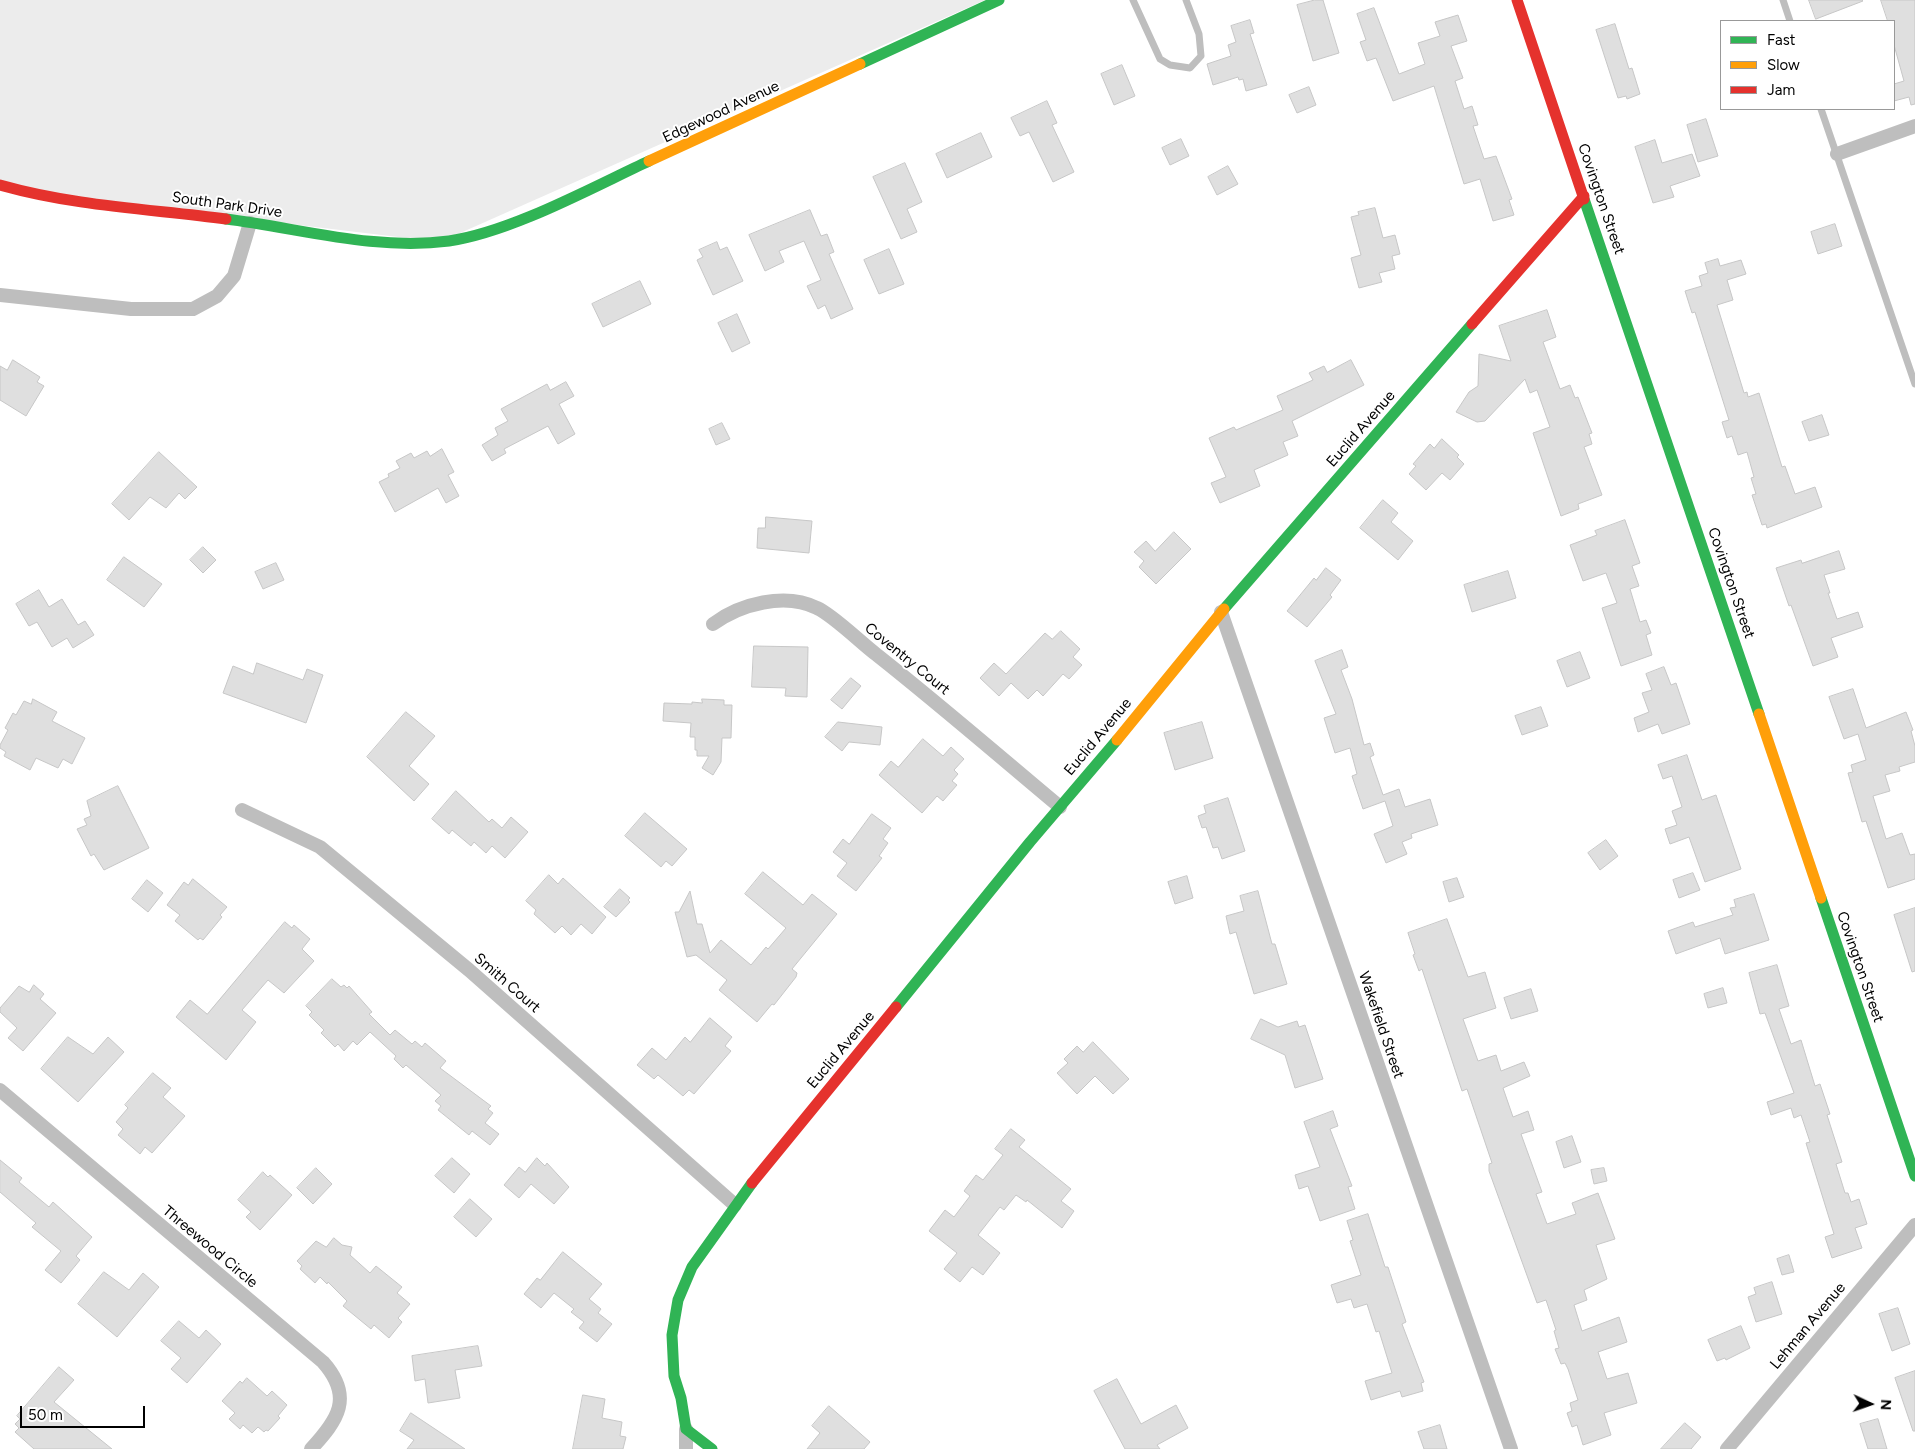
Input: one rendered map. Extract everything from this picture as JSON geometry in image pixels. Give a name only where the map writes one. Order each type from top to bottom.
[{"type":"street","name":"Edgewood Avenue","points":[[452,240],[471,237],[528,216],[999,0]]},
{"type":"street","name":"Covington Street","points":[[1517,0],[1915,1176]]},
{"type":"street","points":[[1837,154],[1915,126]]},
{"type":"street","name":"South Park Drive","points":[[0,185],[71,200],[250,222],[374,241],[407,243],[452,240]]},
{"type":"street","name":"Euclid Avenue","points":[[686,1429],[672,1363],[673,1324],[678,1300],[692,1267],[735,1205],[1060,807],[1150,701],[1221,612],[1584,196]]},
{"type":"street","points":[[0,295],[131,308],[193,309],[217,296],[234,276],[250,222]]},
{"type":"street","name":"Coventry Court","points":[[713,624],[728,613],[769,601],[793,602],[817,608],[923,691],[1060,807]]},
{"type":"street","name":"Wakefield Street","points":[[1221,612],[1510,1449]]},
{"type":"street","name":"Smith Court","points":[[242,810],[320,847],[469,970],[735,1205]]},
{"type":"street","name":"Threewood Circle","points":[[0,1090],[323,1362],[333,1374],[339,1387],[341,1401],[337,1415],[311,1449]]},
{"type":"street","name":"Lehman Avenue","points":[[1727,1449],[1915,1224]]},
{"type":"street","points":[[686,1429],[686,1449]]},
{"type":"street","points":[[686,1429],[712,1449]]},
{"type":"lane","points":[[1133,0],[1160,59],[1170,65],[1190,68],[1201,56],[1200,34],[1186,0]]},
{"type":"lane","points":[[1782,0],[1790,20]]},
{"type":"lane","points":[[1821,110],[1915,384]]},
{"type":"shaded area","points":[[0,0],[985,0],[440,242],[40,194],[0,181]]},
{"type":"building","points":[[1315,0],[1323,0],[1339,53],[1313,61],[1297,5]]},
{"type":"building","points":[[1809,0],[1862,0],[1863,1],[1816,19]]},
{"type":"building","points":[[1881,0],[1915,0],[1915,104],[1911,105],[1909,97],[1895,101],[1895,84],[1904,81],[1895,49],[1895,20],[1888,20]]},
{"type":"building","points":[[1374,8],[1399,74],[1425,64],[1418,43],[1440,36],[1435,22],[1458,15],[1467,41],[1451,46],[1463,78],[1455,81],[1464,109],[1472,106],[1478,125],[1473,126],[1484,159],[1496,156],[1512,199],[1509,200],[1514,215],[1493,221],[1480,179],[1464,184],[1434,86],[1393,101],[1376,58],[1367,61],[1360,42],[1366,40],[1357,14]]},
{"type":"building","points":[[1250,20],[1254,33],[1250,34],[1267,85],[1246,91],[1243,79],[1239,80],[1238,77],[1213,85],[1207,64],[1231,56],[1228,45],[1236,42],[1231,26]]},
{"type":"building","points":[[1615,24],[1629,69],[1632,68],[1640,94],[1627,99],[1626,96],[1618,98],[1596,30]]},
{"type":"building","points":[[1122,65],[1135,96],[1114,105],[1101,74]]},
{"type":"building","points":[[1309,87],[1316,105],[1297,113],[1289,95]]},
{"type":"building","points":[[1047,101],[1057,123],[1052,125],[1074,172],[1053,182],[1029,132],[1020,136],[1011,118]]},
{"type":"building","points":[[1706,119],[1718,156],[1698,162],[1687,125]]},
{"type":"building","points":[[981,133],[992,157],[947,178],[936,154]]},
{"type":"building","points":[[1181,139],[1189,156],[1170,165],[1162,148]]},
{"type":"building","points":[[1655,140],[1662,163],[1692,154],[1700,176],[1670,186],[1674,197],[1653,203],[1635,147]]},
{"type":"building","points":[[905,163],[922,202],[907,209],[917,232],[901,239],[873,177]]},
{"type":"building","points":[[1228,166],[1238,184],[1217,195],[1208,177]]},
{"type":"building","points":[[1375,208],[1383,238],[1395,235],[1400,254],[1392,256],[1395,269],[1379,273],[1382,282],[1359,288],[1351,258],[1361,255],[1351,217],[1359,215],[1358,212]]},
{"type":"building","points":[[810,210],[821,236],[827,234],[834,252],[829,254],[853,309],[831,319],[825,305],[818,309],[807,286],[821,280],[804,241],[779,251],[784,262],[765,271],[749,235]]},
{"type":"building","points":[[1835,224],[1842,246],[1818,254],[1811,232]]},
{"type":"building","points":[[717,242],[720,250],[727,247],[743,281],[713,295],[697,260],[703,257],[699,250]]},
{"type":"building","points":[[889,249],[904,284],[879,294],[864,260]]},
{"type":"building","points":[[1718,259],[1720,266],[1741,260],[1746,274],[1727,280],[1733,300],[1717,305],[1744,393],[1747,392],[1748,397],[1759,393],[1782,467],[1785,466],[1795,494],[1815,487],[1822,507],[1767,528],[1766,524],[1762,525],[1752,495],[1756,494],[1751,478],[1754,477],[1747,452],[1738,455],[1732,436],[1727,438],[1722,422],[1729,420],[1695,312],[1692,313],[1685,291],[1702,286],[1699,276],[1708,273],[1705,263]]},
{"type":"building","points":[[640,281],[651,304],[603,327],[592,304]]},
{"type":"building","points":[[1547,310],[1556,337],[1543,342],[1560,389],[1570,385],[1575,398],[1578,397],[1592,433],[1589,434],[1592,444],[1584,447],[1602,495],[1578,504],[1579,509],[1561,516],[1533,433],[1550,427],[1537,390],[1530,393],[1525,379],[1485,421],[1477,422],[1456,412],[1469,392],[1478,386],[1479,354],[1511,361],[1499,326]]},
{"type":"building","points":[[737,314],[750,343],[732,352],[718,323]]},
{"type":"building","points":[[13,360],[40,377],[37,382],[44,386],[26,416],[0,400],[0,366],[7,370]]},
{"type":"building","points":[[1351,360],[1364,385],[1292,421],[1298,436],[1283,442],[1288,455],[1254,470],[1260,486],[1220,503],[1211,483],[1226,477],[1209,438],[1234,427],[1236,430],[1283,410],[1277,396],[1313,380],[1309,373],[1324,366],[1327,372]]},
{"type":"building","points":[[566,382],[574,396],[559,404],[575,434],[558,444],[548,426],[504,449],[506,453],[492,461],[482,445],[498,435],[495,428],[508,421],[501,409],[547,384],[550,390]]},
{"type":"building","points":[[1822,415],[1829,435],[1809,441],[1802,422]]},
{"type":"building","points":[[722,423],[730,439],[716,445],[709,429]]},
{"type":"building","points":[[1442,439],[1459,455],[1457,457],[1464,464],[1450,480],[1442,473],[1426,490],[1409,474],[1416,466],[1413,464],[1430,444],[1434,448]]},
{"type":"building","points":[[442,449],[454,472],[448,475],[459,496],[446,503],[438,488],[395,512],[379,482],[389,477],[388,474],[400,468],[396,461],[411,453],[414,458],[427,451],[430,456]]},
{"type":"building","points":[[159,452],[197,487],[185,499],[179,493],[166,508],[150,497],[129,520],[112,504]]},
{"type":"building","points":[[1383,500],[1398,513],[1391,522],[1413,541],[1398,560],[1360,528]]},
{"type":"building","points":[[766,517],[812,521],[809,553],[757,548],[758,528],[765,528]]},
{"type":"building","points":[[1625,520],[1640,563],[1632,566],[1639,586],[1630,589],[1640,622],[1646,620],[1651,633],[1646,635],[1652,655],[1621,666],[1602,608],[1617,603],[1606,573],[1583,581],[1570,545],[1597,535],[1595,531]]},
{"type":"building","points":[[1174,532],[1191,549],[1156,584],[1139,567],[1144,561],[1134,552],[1146,541],[1155,551]]},
{"type":"building","points":[[203,547],[216,560],[203,573],[190,560]]},
{"type":"building","points":[[1839,551],[1845,569],[1824,575],[1830,593],[1828,593],[1837,619],[1858,612],[1863,627],[1831,638],[1838,657],[1813,666],[1776,568],[1801,560],[1802,563]]},
{"type":"building","points":[[124,557],[162,584],[144,607],[107,580]]},
{"type":"building","points":[[276,563],[284,580],[263,589],[255,572]]},
{"type":"building","points":[[1326,568],[1341,580],[1330,595],[1332,597],[1307,627],[1287,611],[1314,578],[1316,580]]},
{"type":"building","points":[[1508,571],[1516,598],[1472,612],[1464,585]]},
{"type":"building","points":[[39,590],[49,607],[62,599],[78,625],[85,621],[94,635],[73,648],[67,638],[52,647],[37,622],[29,626],[16,604]]},
{"type":"building","points":[[1061,631],[1080,649],[1073,657],[1082,665],[1069,679],[1063,674],[1043,696],[1037,690],[1028,699],[1011,683],[999,696],[980,678],[994,663],[1006,674],[1045,633],[1052,639]]},
{"type":"building","points":[[754,646],[808,647],[807,697],[785,696],[786,688],[752,687]]},
{"type":"building","points":[[1342,650],[1348,667],[1341,670],[1352,699],[1364,745],[1370,743],[1374,755],[1370,757],[1383,795],[1399,789],[1405,807],[1430,799],[1438,825],[1411,834],[1412,838],[1402,842],[1407,854],[1386,863],[1374,834],[1393,826],[1385,801],[1363,809],[1352,776],[1357,774],[1350,748],[1335,753],[1324,718],[1336,714],[1315,661]]},
{"type":"building","points":[[1580,652],[1590,678],[1567,687],[1557,661]]},
{"type":"building","points":[[257,663],[303,680],[307,669],[323,675],[306,723],[223,693],[233,666],[253,674]]},
{"type":"building","points":[[1664,667],[1671,685],[1676,683],[1690,724],[1662,734],[1658,724],[1638,732],[1634,718],[1649,712],[1642,693],[1652,690],[1646,674]]},
{"type":"building","points":[[851,678],[861,686],[842,709],[831,700]]},
{"type":"building","points":[[1853,689],[1866,728],[1906,712],[1913,730],[1911,731],[1915,746],[1915,762],[1899,767],[1900,771],[1885,775],[1890,791],[1873,796],[1886,839],[1902,833],[1910,855],[1915,854],[1915,879],[1888,888],[1866,821],[1862,822],[1848,773],[1853,772],[1851,765],[1866,760],[1858,734],[1844,739],[1829,697]]},
{"type":"building","points":[[33,699],[57,712],[52,721],[85,738],[72,764],[63,759],[58,768],[36,758],[30,770],[4,756],[6,752],[0,748],[0,745],[8,730],[5,728],[13,713],[16,715],[24,701],[31,704]]},
{"type":"building","points":[[702,699],[724,700],[724,705],[732,705],[731,738],[722,738],[721,762],[713,775],[702,768],[709,756],[697,756],[695,737],[690,737],[691,723],[663,721],[664,703],[702,703]]},
{"type":"building","points":[[1541,707],[1548,726],[1522,735],[1515,716]]},
{"type":"building","points":[[406,712],[435,736],[409,766],[429,784],[414,801],[367,757]]},
{"type":"building","points":[[838,722],[882,727],[880,745],[849,742],[842,751],[825,737]]},
{"type":"building","points":[[1202,722],[1213,758],[1175,770],[1164,733]]},
{"type":"building","points":[[923,739],[943,756],[951,747],[964,759],[954,770],[958,774],[952,781],[957,785],[943,801],[937,796],[922,813],[879,775],[891,761],[898,767]]},
{"type":"building","points":[[1687,755],[1702,800],[1716,795],[1741,869],[1705,882],[1689,837],[1670,844],[1665,829],[1677,825],[1672,811],[1682,807],[1672,776],[1663,779],[1658,765]]},
{"type":"building","points":[[118,786],[149,848],[104,870],[94,854],[91,856],[77,829],[87,825],[84,819],[91,816],[87,801]]},
{"type":"building","points":[[456,791],[489,822],[492,819],[502,828],[511,817],[528,832],[505,858],[492,846],[486,853],[474,842],[471,846],[452,830],[449,834],[432,819]]},
{"type":"building","points":[[1228,798],[1245,851],[1222,859],[1218,847],[1213,848],[1206,827],[1202,828],[1198,816],[1206,813],[1204,806]]},
{"type":"building","points":[[645,813],[687,849],[672,866],[666,861],[661,867],[625,836]]},
{"type":"building","points":[[872,814],[891,828],[883,839],[888,843],[879,856],[882,858],[856,891],[837,876],[847,863],[833,852],[843,839],[849,844]]},
{"type":"building","points":[[1606,840],[1618,856],[1600,870],[1588,853]]},
{"type":"building","points":[[763,872],[803,905],[812,894],[837,914],[792,969],[797,973],[796,977],[774,1005],[772,1004],[757,1022],[719,990],[727,980],[696,955],[687,957],[675,912],[679,912],[690,891],[697,924],[702,924],[710,953],[721,940],[751,965],[786,928],[745,894]]},
{"type":"building","points":[[1693,873],[1700,890],[1679,898],[1673,880]]},
{"type":"building","points":[[549,875],[558,884],[563,878],[606,917],[592,934],[581,924],[571,935],[562,926],[555,933],[534,914],[536,910],[526,901]]},
{"type":"building","points":[[1187,876],[1193,898],[1175,904],[1168,882]]},
{"type":"building","points":[[1457,878],[1464,897],[1449,902],[1443,882]]},
{"type":"building","points":[[193,879],[227,907],[220,915],[222,917],[203,940],[200,938],[198,940],[175,921],[180,915],[167,905],[184,882],[188,885]]},
{"type":"building","points":[[147,880],[163,893],[148,912],[132,899]]},
{"type":"building","points":[[620,889],[630,898],[628,900],[630,902],[616,917],[604,907]]},
{"type":"building","points":[[1258,891],[1272,944],[1275,944],[1287,984],[1254,994],[1236,932],[1230,934],[1226,916],[1244,911],[1240,896]]},
{"type":"building","points":[[1754,894],[1769,940],[1725,954],[1720,938],[1676,954],[1668,931],[1693,922],[1695,927],[1733,915],[1730,908],[1736,907],[1734,900]]},
{"type":"building","points":[[1915,908],[1915,971],[1912,972],[1894,915]]},
{"type":"building","points":[[1447,919],[1468,977],[1485,972],[1496,1008],[1463,1019],[1478,1061],[1496,1055],[1501,1071],[1524,1062],[1530,1076],[1503,1088],[1513,1117],[1528,1111],[1534,1130],[1521,1134],[1542,1192],[1536,1194],[1547,1224],[1576,1214],[1572,1203],[1598,1193],[1615,1239],[1596,1245],[1607,1279],[1584,1290],[1587,1300],[1574,1305],[1582,1331],[1619,1317],[1627,1342],[1598,1352],[1607,1379],[1628,1373],[1637,1403],[1604,1413],[1611,1435],[1583,1445],[1577,1425],[1572,1427],[1567,1413],[1572,1411],[1570,1403],[1578,1400],[1568,1369],[1565,1363],[1561,1364],[1555,1349],[1559,1348],[1554,1331],[1556,1330],[1546,1300],[1537,1303],[1489,1171],[1489,1164],[1492,1163],[1467,1089],[1462,1091],[1422,969],[1419,971],[1413,955],[1415,954],[1408,933]]},
{"type":"building","points":[[285,922],[292,928],[294,925],[310,939],[302,949],[314,961],[284,993],[268,980],[242,1010],[256,1022],[226,1060],[176,1017],[190,1000],[207,1014]]},
{"type":"building","points":[[1777,965],[1789,1006],[1779,1009],[1791,1044],[1801,1040],[1815,1086],[1820,1084],[1830,1114],[1827,1115],[1842,1162],[1836,1164],[1845,1193],[1848,1193],[1851,1202],[1859,1199],[1867,1224],[1855,1228],[1862,1248],[1832,1258],[1825,1237],[1834,1234],[1806,1143],[1810,1142],[1801,1115],[1794,1118],[1791,1108],[1771,1115],[1767,1102],[1794,1093],[1765,1013],[1760,1014],[1749,973]]},
{"type":"building","points":[[332,979],[341,987],[344,985],[347,988],[349,986],[372,1012],[369,1014],[390,1035],[395,1030],[412,1044],[415,1041],[422,1047],[425,1043],[446,1061],[440,1068],[491,1106],[488,1109],[493,1113],[485,1123],[499,1134],[490,1145],[472,1131],[469,1135],[438,1110],[441,1106],[435,1101],[441,1095],[406,1065],[403,1068],[394,1059],[396,1056],[370,1032],[357,1045],[353,1041],[344,1051],[338,1044],[335,1047],[321,1033],[324,1030],[309,1015],[312,1012],[306,1006]]},
{"type":"building","points":[[34,985],[44,994],[40,999],[56,1013],[23,1051],[8,1038],[17,1028],[0,1012],[0,1008],[19,986],[29,992]]},
{"type":"building","points":[[1723,988],[1727,1003],[1708,1008],[1704,994]]},
{"type":"building","points":[[1531,989],[1538,1011],[1511,1019],[1504,998]]},
{"type":"building","points":[[710,1018],[732,1037],[725,1046],[731,1051],[694,1094],[689,1090],[683,1096],[658,1075],[654,1079],[637,1065],[652,1048],[666,1060],[685,1037],[690,1042]]},
{"type":"building","points":[[1261,1019],[1278,1027],[1297,1021],[1299,1027],[1305,1025],[1323,1079],[1295,1088],[1285,1055],[1251,1039]]},
{"type":"building","points":[[68,1037],[93,1054],[108,1037],[124,1052],[78,1102],[41,1069]]},
{"type":"building","points":[[1093,1042],[1129,1079],[1113,1094],[1095,1076],[1077,1094],[1057,1073],[1068,1063],[1064,1059],[1077,1046],[1083,1052]]},
{"type":"building","points":[[153,1073],[171,1088],[163,1097],[185,1116],[152,1153],[145,1147],[140,1154],[118,1135],[123,1129],[116,1122],[128,1108],[125,1105]]},
{"type":"building","points":[[1333,1111],[1338,1126],[1330,1129],[1352,1186],[1348,1187],[1355,1209],[1320,1221],[1308,1186],[1299,1189],[1295,1175],[1320,1167],[1304,1122]]},
{"type":"building","points":[[1011,1129],[1025,1140],[1019,1147],[1071,1189],[1061,1201],[1074,1211],[1062,1228],[1027,1200],[1026,1202],[1016,1195],[1004,1210],[1000,1207],[978,1235],[1000,1253],[983,1275],[972,1267],[960,1282],[944,1269],[957,1253],[929,1231],[945,1210],[954,1217],[970,1196],[964,1191],[976,1175],[983,1180],[1003,1155],[995,1149]]},
{"type":"building","points":[[1572,1136],[1581,1162],[1564,1168],[1556,1142]]},
{"type":"building","points":[[452,1158],[470,1174],[454,1193],[435,1176]]},
{"type":"building","points":[[537,1158],[545,1166],[547,1163],[569,1187],[554,1204],[531,1184],[519,1198],[504,1185],[519,1167],[525,1172]]},
{"type":"building","points":[[0,1160],[22,1178],[19,1182],[49,1207],[53,1202],[92,1237],[76,1256],[80,1260],[61,1283],[45,1270],[61,1251],[32,1227],[36,1223],[0,1192]]},
{"type":"building","points":[[316,1168],[332,1184],[313,1204],[297,1188]]},
{"type":"building","points":[[1604,1168],[1607,1181],[1594,1184],[1591,1170]]},
{"type":"building","points":[[263,1172],[268,1177],[270,1175],[292,1195],[260,1230],[246,1217],[251,1212],[238,1200]]},
{"type":"building","points":[[470,1199],[492,1219],[476,1237],[454,1217]]},
{"type":"building","points":[[1368,1214],[1385,1267],[1388,1267],[1406,1322],[1402,1324],[1424,1382],[1421,1383],[1423,1391],[1402,1397],[1400,1391],[1371,1400],[1365,1381],[1392,1373],[1379,1331],[1376,1332],[1367,1304],[1354,1308],[1351,1299],[1337,1303],[1331,1285],[1361,1275],[1350,1241],[1353,1240],[1347,1221]]},
{"type":"building","points":[[334,1238],[342,1245],[352,1247],[350,1255],[370,1273],[376,1266],[402,1287],[397,1293],[410,1304],[398,1318],[402,1322],[389,1338],[374,1325],[371,1329],[343,1306],[347,1301],[328,1282],[327,1284],[320,1277],[315,1283],[300,1269],[302,1266],[297,1261],[316,1241],[326,1247]]},
{"type":"building","points":[[563,1252],[602,1284],[589,1299],[601,1309],[598,1313],[612,1324],[597,1342],[579,1328],[584,1322],[571,1312],[574,1309],[554,1293],[541,1308],[524,1294],[537,1278],[540,1280]]},
{"type":"building","points":[[1789,1255],[1794,1272],[1782,1275],[1777,1259]]},
{"type":"building","points":[[104,1272],[129,1290],[143,1273],[159,1287],[117,1337],[78,1304]]},
{"type":"building","points":[[1772,1282],[1782,1314],[1756,1322],[1748,1297],[1756,1294],[1754,1288]]},
{"type":"building","points":[[1898,1308],[1910,1344],[1892,1351],[1879,1314]]},
{"type":"building","points":[[179,1321],[199,1338],[206,1330],[221,1344],[187,1383],[171,1369],[181,1358],[161,1341]]},
{"type":"building","points":[[1741,1326],[1750,1348],[1726,1360],[1725,1358],[1717,1361],[1708,1340]]},
{"type":"building","points":[[478,1346],[482,1366],[455,1370],[460,1398],[428,1403],[425,1379],[415,1381],[412,1356]]},
{"type":"building","points":[[59,1367],[74,1380],[54,1402],[112,1449],[34,1449],[15,1432],[19,1428],[15,1424],[20,1419],[17,1416]]},
{"type":"building","points":[[1915,1371],[1915,1431],[1913,1431],[1895,1378]]},
{"type":"building","points":[[247,1378],[267,1396],[272,1391],[287,1405],[278,1416],[280,1418],[268,1431],[264,1432],[258,1427],[252,1433],[243,1425],[240,1429],[229,1419],[235,1413],[222,1401],[240,1381],[242,1383]]},
{"type":"building","points":[[1117,1379],[1141,1424],[1176,1405],[1188,1428],[1157,1445],[1160,1449],[1125,1449],[1094,1391]]},
{"type":"building","points":[[583,1395],[605,1399],[602,1418],[622,1422],[620,1436],[626,1437],[623,1449],[573,1449]]},
{"type":"building","points":[[829,1406],[870,1442],[864,1449],[807,1449],[820,1433],[812,1426]]},
{"type":"building","points":[[411,1413],[465,1449],[407,1449],[414,1440],[400,1431]]},
{"type":"building","points":[[1878,1419],[1887,1449],[1868,1449],[1860,1424]]},
{"type":"building","points":[[1685,1423],[1701,1437],[1691,1449],[1661,1449]]},
{"type":"building","points":[[1440,1425],[1447,1449],[1424,1449],[1418,1432]]},
{"type":"traffic: fast","points":[[860,64],[999,0]]},
{"type":"traffic: fast","points":[[226,219],[365,241],[393,243],[449,241],[473,236],[524,219],[649,161]]},
{"type":"traffic: fast","points":[[1584,199],[1759,714]]},
{"type":"traffic: fast","points":[[1224,609],[1472,324]]},
{"type":"traffic: fast","points":[[896,1007],[1030,842],[1117,740]]},
{"type":"traffic: fast","points":[[1821,898],[1915,1176]]},
{"type":"traffic: fast","points":[[712,1449],[686,1429],[681,1398],[674,1376],[672,1335],[678,1300],[692,1267],[752,1183]]},
{"type":"traffic: slow","points":[[649,161],[860,64]]},
{"type":"traffic: slow","points":[[1117,740],[1224,609]]},
{"type":"traffic: slow","points":[[1759,714],[1821,898]]},
{"type":"traffic: jam","points":[[1517,0],[1584,199]]},
{"type":"traffic: jam","points":[[0,185],[56,198],[226,219]]},
{"type":"traffic: jam","points":[[1472,324],[1584,196]]},
{"type":"traffic: jam","points":[[752,1183],[896,1007]]}]
